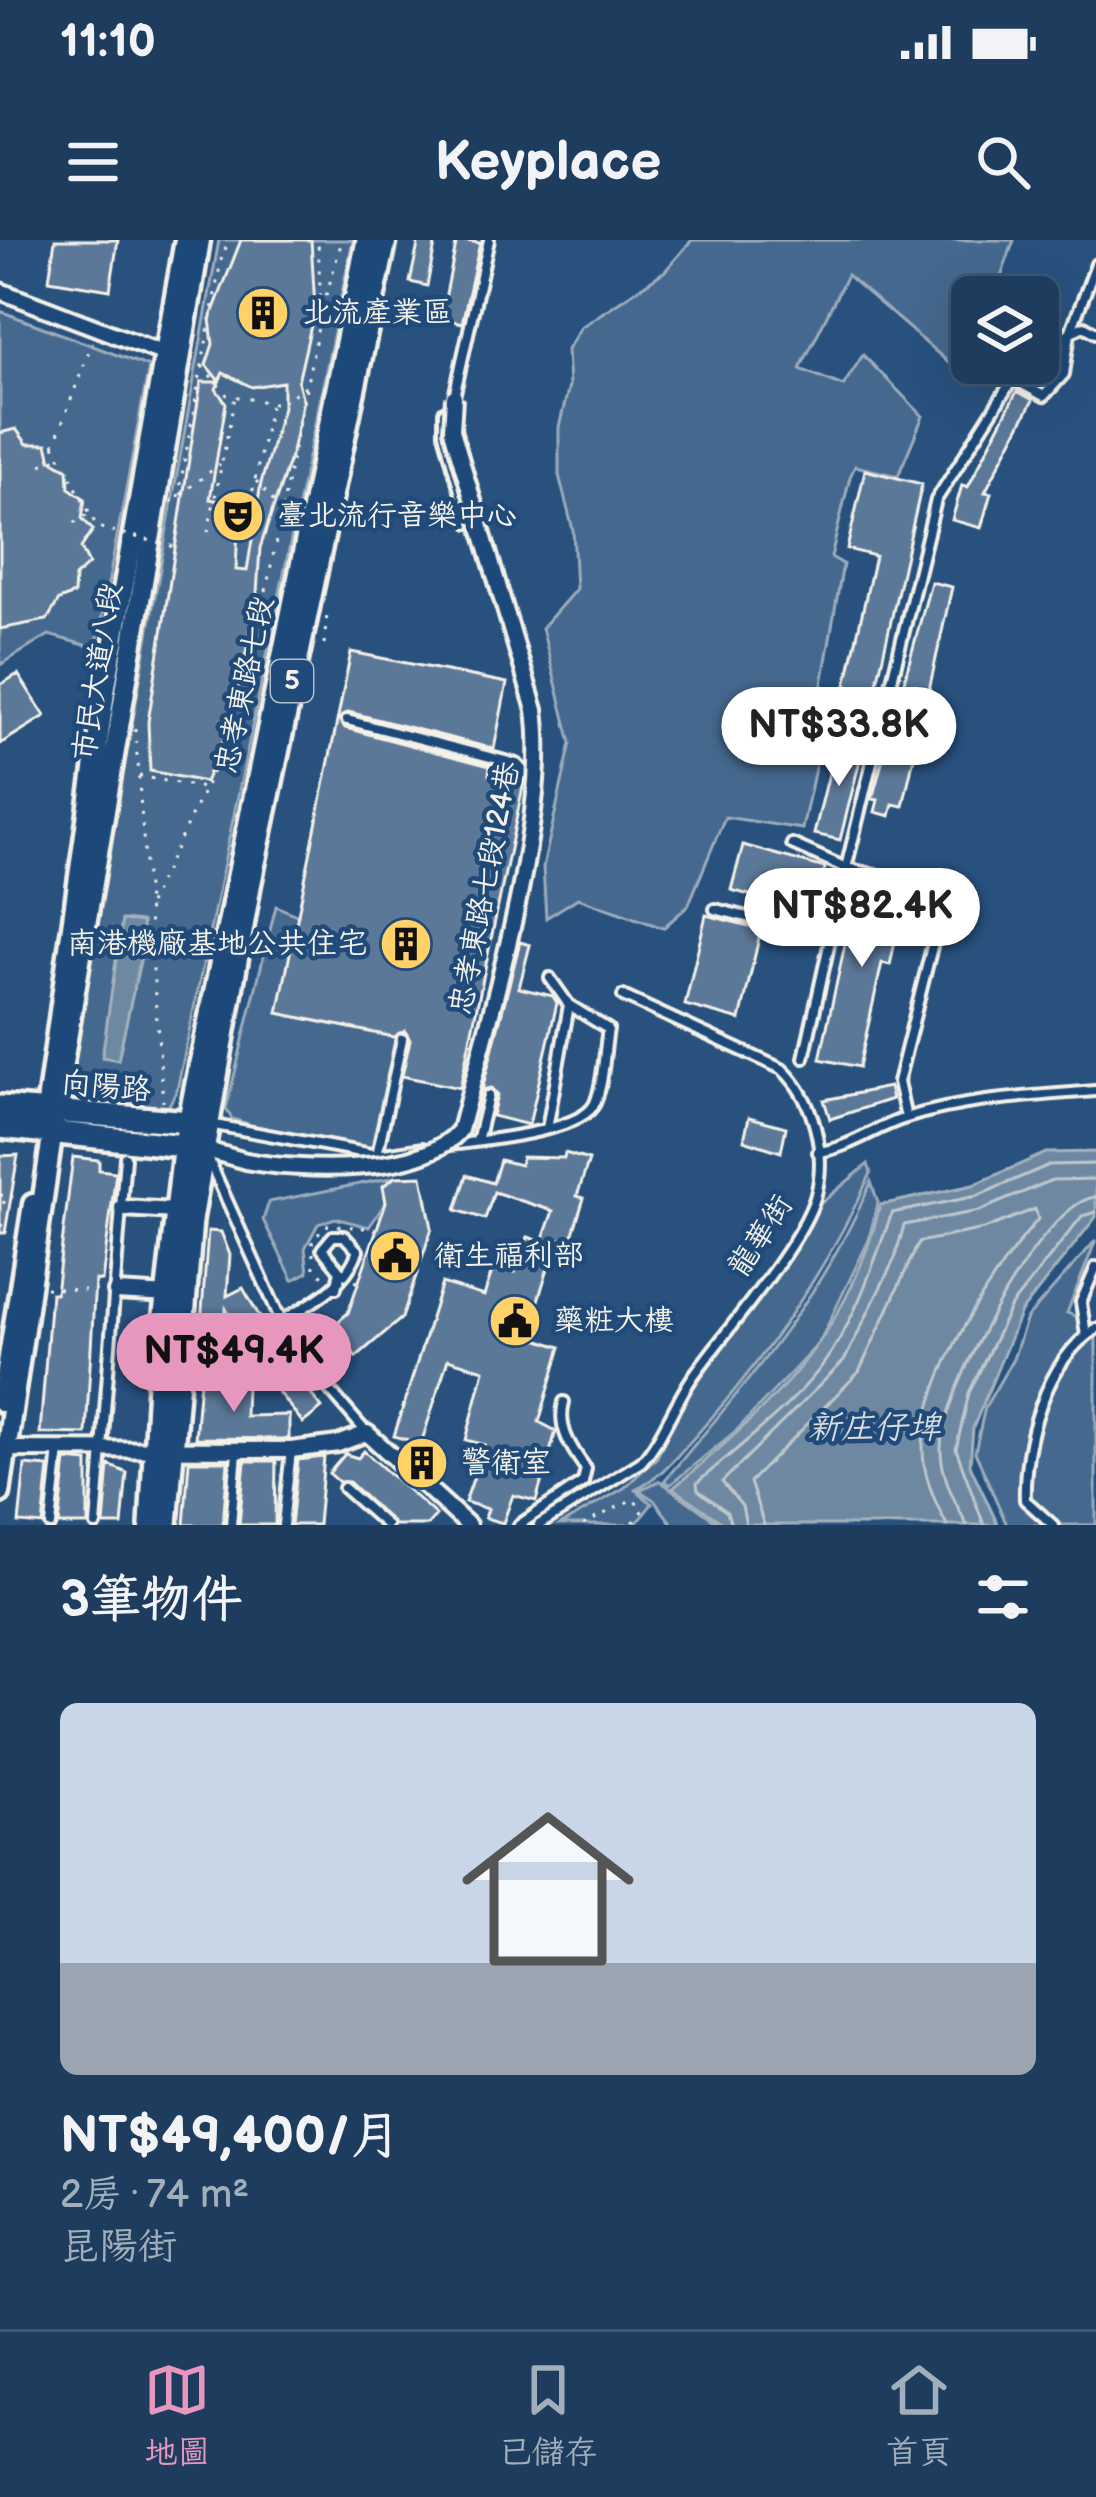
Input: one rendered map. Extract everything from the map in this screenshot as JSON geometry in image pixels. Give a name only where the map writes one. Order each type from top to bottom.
[{"type":"main road","name":"忠孝東路七段","points":[[196,1134],[368,240]]},
{"type":"main road","name":"忠孝東路七段","points":[[196,1134],[385,240]]},
{"type":"main road","name":"向陽路","points":[[0,1107],[50,1123]]},
{"type":"main road","name":"向陽路","points":[[0,1127],[50,1123],[196,1134]]},
{"type":"main road","name":"5","points":[[166,1525],[164,1449],[176,1211],[196,1134]]},
{"type":"main road","name":"5","points":[[151,1525],[178,1371],[196,1134]]},
{"type":"street","name":"市民大道八段","points":[[50,1123],[173,356],[185,240]]},
{"type":"street","name":"市民大道八段","points":[[173,356],[205,246]]},
{"type":"street","points":[[0,291],[173,356]]},
{"type":"street","name":"忠孝東路七段124巷","points":[[196,1134],[246,1162],[302,1169],[368,1165],[436,1150],[460,1130],[519,877],[539,744],[535,710],[452,403]]},
{"type":"street","points":[[0,1492],[3,1449],[34,1287],[50,1123]]},
{"type":"street","points":[[0,1413],[50,1123]]},
{"type":"street","points":[[122,1208],[176,1211]]},
{"type":"street","points":[[116,1292],[170,1295]]},
{"type":"street","points":[[3,1449],[291,1450],[367,1433],[449,1519],[468,1525]]},
{"type":"lane","points":[[469,524],[444,434],[444,412],[452,403],[489,240]]},
{"type":"lane","points":[[1059,380],[1070,333],[1096,264]]},
{"type":"lane","points":[[1059,338],[1084,326],[1096,333]]},
{"type":"lane","points":[[804,1058],[936,500],[1007,384]]},
{"type":"lane","points":[[1022,384],[1044,396],[1055,384]]},
{"type":"lane","points":[[347,720],[517,764],[525,772]]},
{"type":"lane","points":[[792,844],[846,868],[946,891],[898,1082],[906,1118]]},
{"type":"lane","points":[[715,909],[831,938]]},
{"type":"lane","points":[[196,1134],[377,1155],[547,1129],[585,1117],[595,1103],[608,1029],[569,1005],[550,978]]},
{"type":"lane","name":"龍華街","points":[[539,1525],[640,1462],[654,1448],[675,1402],[814,1199],[818,1152],[802,1088],[782,1069],[623,996]]},
{"type":"lane","points":[[547,1129],[569,1005]]},
{"type":"lane","points":[[377,1155],[402,1039]]},
{"type":"lane","points":[[818,1152],[838,1150],[906,1118],[1020,1098],[1096,1091]]},
{"type":"lane","points":[[477,1141],[488,1096]]},
{"type":"lane","points":[[196,1134],[293,1347],[367,1433]]},
{"type":"lane","points":[[96,1525],[125,1157]]},
{"type":"lane","points":[[280,1322],[336,1288],[358,1251],[344,1236],[333,1236],[322,1250],[340,1271],[336,1288]]},
{"type":"lane","points":[[1086,1335],[1082,1302],[1096,1267]]},
{"type":"lane","points":[[1053,1525],[1025,1500],[1024,1468],[1055,1377],[1067,1354],[1096,1329]]},
{"type":"lane","points":[[178,1371],[254,1376],[293,1347]]},
{"type":"lane","points":[[520,1525],[583,1482],[586,1469],[568,1443],[560,1415],[564,1402]]},
{"type":"lane","points":[[51,1525],[59,1450]]},
{"type":"lane","points":[[231,1525],[238,1450]]},
{"type":"lane","points":[[283,1525],[291,1450]]},
{"type":"lane","points":[[344,1488],[386,1525]]},
{"type":"path","points":[[178,497],[222,255],[230,240]]},
{"type":"path","points":[[318,240],[321,312]]},
{"type":"path","points":[[149,904],[206,788],[251,667],[321,312],[342,240]]},
{"type":"path","points":[[205,246],[222,255]]},
{"type":"path","points":[[93,341],[54,445],[58,461],[97,527],[175,547]]},
{"type":"path","points":[[200,365],[227,395],[235,397],[279,404],[310,383]]},
{"type":"path","points":[[208,532],[235,397]]},
{"type":"path","points":[[243,538],[271,402]]},
{"type":"path","points":[[42,465],[58,461]]},
{"type":"path","points":[[170,503],[222,463]]},
{"type":"path","points":[[255,479],[283,512]]},
{"type":"path","points":[[74,523],[88,514]]},
{"type":"path","points":[[164,540],[176,539]]},
{"type":"path","points":[[323,644],[327,614]]},
{"type":"path","points":[[135,726],[164,1104]]},
{"type":"path","points":[[139,776],[206,788]]},
{"type":"path","points":[[0,1225],[7,1226],[4,1238]]},
{"type":"path","points":[[358,1282],[325,1277],[314,1269],[312,1240],[328,1225],[377,1229]]},
{"type":"path","points":[[34,1287],[116,1292]]},
{"type":"path","points":[[583,1525],[633,1499],[643,1510],[630,1525]]},
{"type":"shaded area","points":[[219,240],[353,240],[177,1090],[167,1109],[156,1113],[70,1103],[65,1097]]},
{"type":"shaded area","points":[[692,240],[1014,240],[1001,276],[951,276],[951,365],[847,275],[800,369],[843,386],[863,355],[923,416],[898,476],[855,466],[850,477],[831,557],[843,564],[815,724],[817,759],[802,829],[725,817],[688,906],[663,928],[578,898],[546,918],[543,867],[571,743],[542,628],[576,589],[573,530],[559,475],[559,427],[569,386],[567,350],[581,327],[665,271]]},
{"type":"shaded area","points":[[0,311],[149,367],[96,648],[49,635],[0,665]]},
{"type":"shaded area","points":[[276,906],[301,917],[278,1013],[407,1040],[388,1130],[371,1149],[251,1125],[232,1119],[226,1109]]},
{"type":"shaded area","points":[[868,1164],[871,1173],[834,1246],[768,1347],[671,1462],[635,1489],[652,1504],[635,1525],[560,1525],[624,1488],[657,1457],[682,1403],[792,1253],[821,1203]]},
{"type":"shaded area","points":[[395,1177],[383,1187],[386,1202],[369,1227],[335,1218],[318,1224],[305,1248],[308,1272],[293,1280],[263,1220],[269,1202]]},
{"type":"shaded area","points":[[871,1182],[878,1202],[868,1242],[819,1343],[737,1430],[670,1485],[664,1481],[805,1303]]},
{"type":"shaded area","points":[[1096,1240],[1067,1313],[1096,1324],[1096,1525],[1007,1525],[975,1452],[985,1407],[1013,1359],[1027,1318]]},
{"type":"shaded area","points":[[660,1481],[721,1525],[673,1525],[654,1500],[639,1490]]},
{"type":"water","points":[[122,920],[142,922],[142,952],[118,1060],[102,1057]]},
{"type":"water","name":"新庄仔埤","points":[[1096,1152],[1096,1217],[1021,1312],[973,1428],[970,1465],[998,1525],[725,1525],[673,1488],[774,1397],[827,1330],[866,1251],[880,1205],[973,1185],[1046,1153]]},
{"type":"building","points":[[55,240],[118,240],[110,290],[49,280]]},
{"type":"building","points":[[241,240],[311,240],[315,308],[298,382],[303,400],[292,452],[260,548],[256,608],[241,675],[226,734],[205,782],[150,771],[148,722],[201,382],[219,382],[216,389],[226,403],[210,499],[239,505],[236,570],[247,571],[261,483],[283,407],[283,382],[252,387],[223,373],[219,381],[206,365],[213,344],[210,319]]},
{"type":"building","points":[[419,240],[436,240],[427,286],[410,282]]},
{"type":"building","points":[[457,240],[480,243],[462,323],[441,318]]},
{"type":"building","points":[[1017,391],[1033,400],[985,492],[991,493],[981,528],[952,520],[962,485],[968,487]]},
{"type":"building","points":[[16,429],[27,444],[47,444],[51,460],[68,469],[69,488],[85,499],[82,518],[93,530],[81,548],[89,564],[75,577],[74,594],[59,600],[47,620],[0,629],[0,433]]},
{"type":"building","points":[[865,470],[922,484],[871,709],[842,703],[875,556],[847,549]]},
{"type":"building","points":[[931,582],[952,587],[903,806],[893,804],[890,816],[875,812],[878,800],[872,799]]},
{"type":"building","points":[[351,652],[507,683],[494,749],[349,712],[339,719],[345,728],[490,766],[489,775],[524,782],[460,1088],[402,1076],[410,1040],[405,1031],[394,1037],[278,1013]]},
{"type":"building","points":[[18,674],[45,716],[0,744],[0,685]]},
{"type":"building","points":[[838,737],[864,744],[840,840],[814,834]]},
{"type":"building","points":[[743,845],[825,868],[813,912],[731,890]]},
{"type":"building","points":[[859,880],[906,890],[890,965],[882,963],[859,1067],[820,1059]]},
{"type":"building","points":[[706,915],[761,929],[740,1020],[685,1005]]},
{"type":"building","points":[[520,942],[530,945],[519,988],[553,996],[557,1003],[529,1125],[492,1116],[497,1095],[491,1088],[482,1090]]},
{"type":"building","points":[[889,1087],[892,1099],[830,1119],[824,1100]]},
{"type":"building","points":[[749,1117],[786,1127],[781,1152],[744,1140]]},
{"type":"building","points":[[565,1153],[589,1160],[577,1196],[584,1198],[570,1243],[557,1239],[527,1336],[561,1347],[539,1422],[556,1431],[536,1501],[513,1495],[503,1523],[485,1518],[488,1509],[465,1502],[485,1445],[466,1440],[484,1370],[448,1359],[421,1444],[394,1436],[442,1283],[484,1296],[494,1265],[515,1272],[528,1237],[542,1242],[553,1211],[494,1192],[485,1219],[456,1210],[467,1175],[493,1183],[500,1160],[520,1165],[522,1157],[564,1158]]},
{"type":"building","points":[[18,1155],[5,1233],[0,1233],[0,1156]]},
{"type":"building","points":[[73,1157],[99,1160],[99,1170],[116,1172],[102,1281],[95,1280],[86,1434],[40,1433],[51,1293],[56,1293]]},
{"type":"building","name":"衛生福利部","points":[[422,1176],[432,1228],[402,1318],[356,1357],[334,1325],[348,1313],[386,1202],[383,1186],[395,1177]]},
{"type":"building","points":[[208,1231],[221,1232],[230,1255],[227,1296],[243,1288],[278,1348],[258,1363],[226,1309],[222,1366],[198,1364]]},
{"type":"building","points":[[286,1363],[322,1408],[303,1423],[266,1377]]},
{"type":"building","points":[[200,1381],[246,1384],[245,1416],[289,1415],[289,1439],[195,1438]]},
{"type":"building","points":[[364,1451],[436,1515],[427,1525],[394,1525],[349,1482],[339,1482],[329,1473],[345,1454],[358,1458]]},
{"type":"building","points":[[324,1457],[318,1525],[291,1525],[298,1460]]},
{"type":"building","points":[[66,1460],[88,1462],[88,1525],[59,1525]]},
{"type":"building","points":[[189,1461],[228,1461],[223,1525],[184,1525]]},
{"type":"building","points":[[245,1461],[276,1461],[275,1525],[239,1525]]},
{"type":"building","points":[[25,1465],[49,1467],[43,1525],[19,1523]]},
{"type":"building","points":[[109,1465],[127,1473],[122,1525],[104,1525]]},
{"type":"place","name":"北流產業區","points":[[263,313]]},
{"type":"place","name":"臺北流行音樂中心","points":[[238,516]]},
{"type":"place","name":"南港機廠基地公共住宅","points":[[406,944]]},
{"type":"place","name":"衛生福利部","points":[[395,1256]]},
{"type":"place","name":"藥粧大樓","points":[[515,1321]]},
{"type":"place","name":"警衛室","points":[[422,1463]]}]
